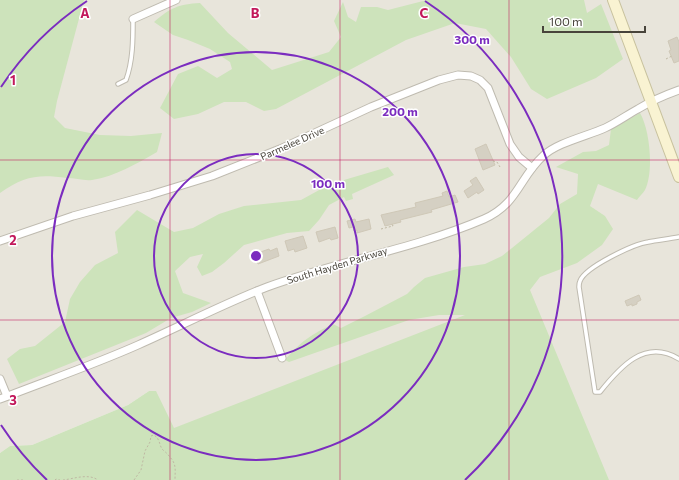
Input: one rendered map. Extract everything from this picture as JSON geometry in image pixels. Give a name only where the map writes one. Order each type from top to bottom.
[{"type":"main road","points":[[613,0],[679,177]]},
{"type":"street","points":[[133,19],[176,0]]},
{"type":"street","name":"Parmelee Drive","points":[[0,240],[73,216],[150,195],[219,173],[280,149],[371,107],[439,80],[458,75],[471,76],[480,80],[488,88],[510,144],[519,157],[532,168]]},
{"type":"street","name":"South Hayden Parkway","points":[[3,397],[85,367],[138,345],[219,306],[257,291],[303,275],[412,244],[486,218],[500,210],[513,198],[532,168],[543,155],[552,148],[606,128],[651,102],[679,90]]},
{"type":"street","points":[[257,291],[282,358]]},
{"type":"street","points":[[0,379],[3,397]]},
{"type":"lane","points":[[118,84],[126,80],[129,69],[133,39],[133,19]]},
{"type":"lane","points":[[679,237],[642,243],[618,254],[591,268],[580,280],[579,287],[595,392],[600,392],[614,374],[637,356],[659,351],[669,353],[679,359]]},
{"type":"path","points":[[666,59],[672,56]]},
{"type":"path","points":[[493,161],[497,162],[500,166]]},
{"type":"path","points":[[381,229],[393,226],[392,224]]},
{"type":"path","points":[[134,480],[141,470],[145,451],[152,436],[159,440],[161,447],[174,463],[177,473],[175,480]]},
{"type":"path","points":[[55,480],[74,477],[95,478],[98,480]]},
{"type":"path","points":[[17,480],[24,480]]},
{"type":"shaded area","points":[[0,0],[679,0],[679,480],[193,480],[149,391],[128,405],[32,445],[10,446],[0,453]]},
{"type":"green space","points":[[0,0],[84,0],[54,117],[65,128],[100,135],[131,136],[162,133],[157,152],[126,169],[109,176],[92,180],[48,176],[32,178],[17,183],[0,193]]},
{"type":"green space","points":[[427,0],[584,0],[587,13],[601,4],[623,59],[596,78],[547,99],[531,89],[511,57],[486,29],[455,23],[406,40],[276,109],[264,111],[246,102],[224,102],[198,114],[174,119],[160,108],[178,74],[198,66],[217,78],[232,69],[230,62],[210,49],[173,35],[154,22],[170,10],[186,4],[200,3],[228,33],[272,70],[329,52],[341,37],[334,21],[343,2],[348,17],[356,22],[361,7],[377,7],[388,10]]},
{"type":"green space","points":[[640,113],[646,130],[650,151],[648,182],[645,190],[637,200],[598,184],[590,206],[605,216],[613,229],[602,245],[577,263],[540,277],[530,290],[609,480],[0,480],[0,453],[10,446],[32,445],[128,405],[149,391],[156,391],[174,428],[465,315],[439,315],[409,320],[289,362],[285,360],[301,343],[319,331],[333,324],[341,328],[365,316],[407,294],[425,278],[464,267],[485,264],[502,256],[549,218],[560,204],[577,194],[578,174],[556,167],[583,152],[596,151],[609,145],[611,129]]},
{"type":"green space","points":[[388,167],[394,175],[352,194],[353,199],[346,201],[344,197],[329,205],[319,220],[309,231],[287,233],[244,245],[212,272],[202,276],[197,267],[203,254],[190,257],[175,271],[183,293],[211,303],[192,312],[171,318],[146,333],[19,384],[7,359],[20,349],[35,346],[65,322],[70,299],[80,282],[95,265],[118,253],[115,232],[137,210],[174,232],[193,228],[219,214],[244,206],[301,200],[321,189],[344,180]]},
{"type":"building","points":[[677,37],[679,42],[679,61],[674,63],[669,51],[671,50],[668,41]]},
{"type":"building","points":[[486,144],[495,165],[483,170],[475,149]]},
{"type":"building","points":[[476,177],[484,190],[478,194],[477,192],[468,198],[464,191],[473,185],[470,181]]},
{"type":"building","points":[[447,191],[449,197],[455,195],[458,202],[431,210],[432,212],[400,220],[401,222],[385,226],[381,215],[416,207],[415,203],[443,196],[442,193]]},
{"type":"building","points":[[355,219],[356,222],[369,219],[371,229],[357,233],[357,230],[354,231],[353,227],[349,228],[347,221]]},
{"type":"building","points":[[335,227],[338,238],[331,240],[330,238],[319,242],[316,232]]},
{"type":"building","points":[[303,236],[307,248],[295,252],[294,249],[288,251],[285,241]]},
{"type":"building","points":[[277,248],[279,256],[258,264],[255,254]]},
{"type":"building","points":[[639,295],[641,300],[637,302],[637,304],[627,306],[625,301]]}]
